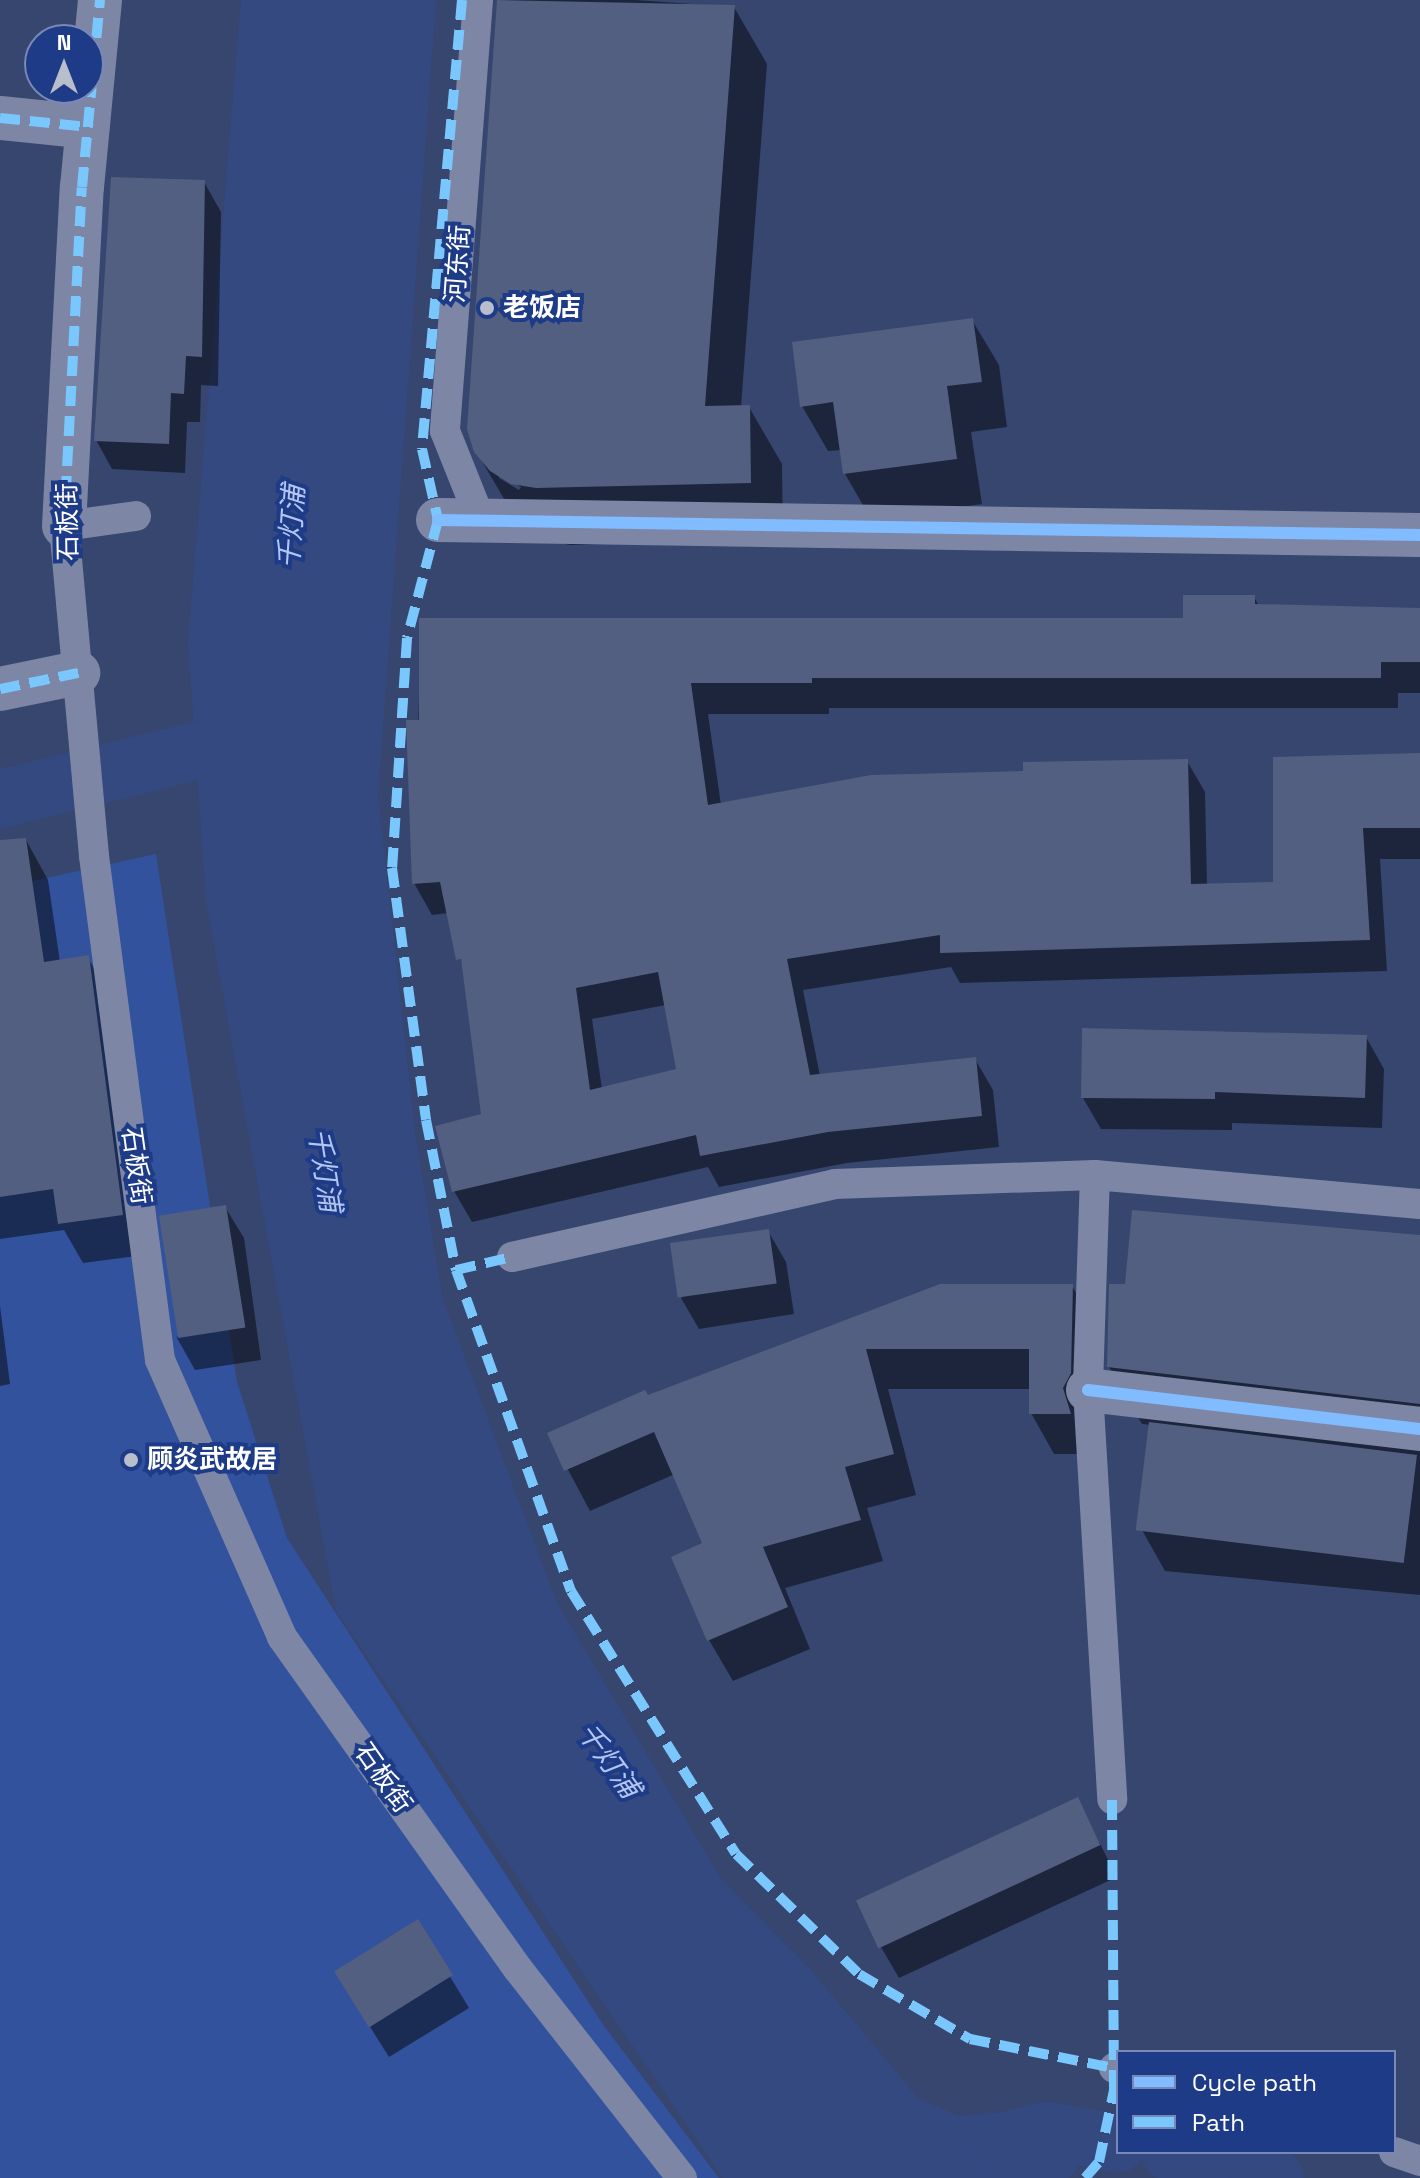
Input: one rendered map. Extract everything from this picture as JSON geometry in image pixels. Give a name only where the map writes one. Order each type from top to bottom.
[{"type":"street","name":"石板街","points":[[64,526],[88,127],[100,0]]},
{"type":"street","points":[[0,118],[88,127]]},
{"type":"street","points":[[438,520],[1420,535]]},
{"type":"street","points":[[0,689],[80,694]]},
{"type":"street","points":[[1088,1390],[1420,1429]]},
{"type":"lane","name":"河东街","points":[[478,0],[445,431],[481,521]]},
{"type":"lane","points":[[64,526],[136,516]]},
{"type":"lane","name":"石板街","points":[[64,526],[90,817],[160,1360],[282,1637],[518,1969],[682,2178]]},
{"type":"lane","points":[[1095,1175],[1088,1390],[1112,1799]]},
{"type":"lane","points":[[512,1257],[835,1184],[1095,1175],[1420,1204]]},
{"type":"lane","points":[[1396,2153],[1420,2161]]},
{"type":"shaded area","name":"顾炎武故居","points":[[156,854],[237,1382],[287,1538],[604,2026],[719,2178],[0,2178],[0,888]]},
{"type":"water","name":"千灯浦","points":[[241,0],[436,0],[378,795],[415,1131],[443,1300],[558,1605],[722,1880],[810,1969],[918,2098],[959,2116],[1043,2108],[1079,2141],[1078,2169],[1069,2178],[723,2178],[336,1611],[206,901],[188,642]]},
{"type":"building","points":[[497,0],[735,5],[705,406],[750,405],[751,483],[536,488],[511,484],[490,471],[474,452],[467,429]]},
{"type":"building","points":[[111,177],[205,180],[202,357],[186,356],[184,394],[171,393],[169,444],[94,441]]},
{"type":"building","points":[[973,318],[982,382],[947,386],[957,459],[843,474],[833,402],[800,407],[792,342]]},
{"type":"building","points":[[1183,595],[1255,595],[1255,604],[1420,608],[1420,662],[1381,662],[1381,678],[812,678],[812,683],[691,683],[708,805],[871,775],[1023,771],[1023,762],[1188,759],[1191,884],[1273,882],[1273,757],[1420,753],[1420,828],[1363,828],[1370,940],[940,953],[940,935],[787,959],[810,1075],[976,1057],[982,1116],[828,1132],[700,1156],[696,1135],[452,1192],[435,1126],[481,1114],[461,959],[456,960],[440,882],[412,884],[406,720],[419,720],[419,618],[1183,618]],"holes":[[[658,972],[676,1069],[590,1090],[576,988]]]},
{"type":"building","points":[[26,838],[44,962],[89,955],[123,1215],[58,1224],[53,1189],[0,1197],[0,840]]},
{"type":"building","points":[[1082,1028],[1367,1035],[1365,1098],[1215,1092],[1215,1099],[1081,1098]]},
{"type":"building","points":[[226,1205],[245,1327],[178,1338],[159,1216]]},
{"type":"building","points":[[1132,1210],[1420,1235],[1420,1404],[1107,1367],[1109,1284],[1125,1284]]},
{"type":"building","points":[[769,1229],[777,1283],[678,1297],[670,1243]]},
{"type":"building","points":[[940,1284],[1073,1284],[1071,1373],[1063,1388],[1071,1414],[1029,1414],[1029,1349],[866,1349],[894,1454],[845,1467],[861,1520],[763,1547],[788,1607],[707,1641],[671,1557],[702,1543],[654,1432],[564,1471],[547,1433],[645,1390],[648,1395]]},
{"type":"building","points":[[1149,1422],[1417,1455],[1404,1563],[1136,1530]]},
{"type":"building","points":[[1078,1797],[1100,1845],[878,1949],[856,1901]]},
{"type":"building","points":[[418,1919],[453,1975],[369,2027],[334,1971]]},
{"type":"waterway","points":[[0,799],[196,751]]},
{"type":"waterway","points":[[995,2143],[1047,2131],[1116,2143]]},
{"type":"waterway","points":[[1182,2154],[1258,2167],[1275,2178]]},
{"type":"marked path","points":[[64,526],[82,187],[100,0]]},
{"type":"marked path","points":[[462,0],[422,449],[438,520],[407,638],[392,868],[426,1120],[456,1270],[571,1591],[736,1854],[859,1974],[970,2039],[1114,2068]]},
{"type":"marked path","points":[[0,118],[88,127]]},
{"type":"marked path","points":[[0,689],[78,673]]},
{"type":"marked path","points":[[456,1270],[512,1257]]},
{"type":"marked path","points":[[1085,2178],[1099,2162],[1114,2090],[1112,1799]]},
{"type":"cycle path","points":[[438,520],[1420,535]]},
{"type":"cycle path","points":[[1088,1390],[1420,1429]]},
{"type":"place","name":"老饭店","points":[[487,308]]},
{"type":"place","name":"顾炎武故居","points":[[131,1460]]}]
